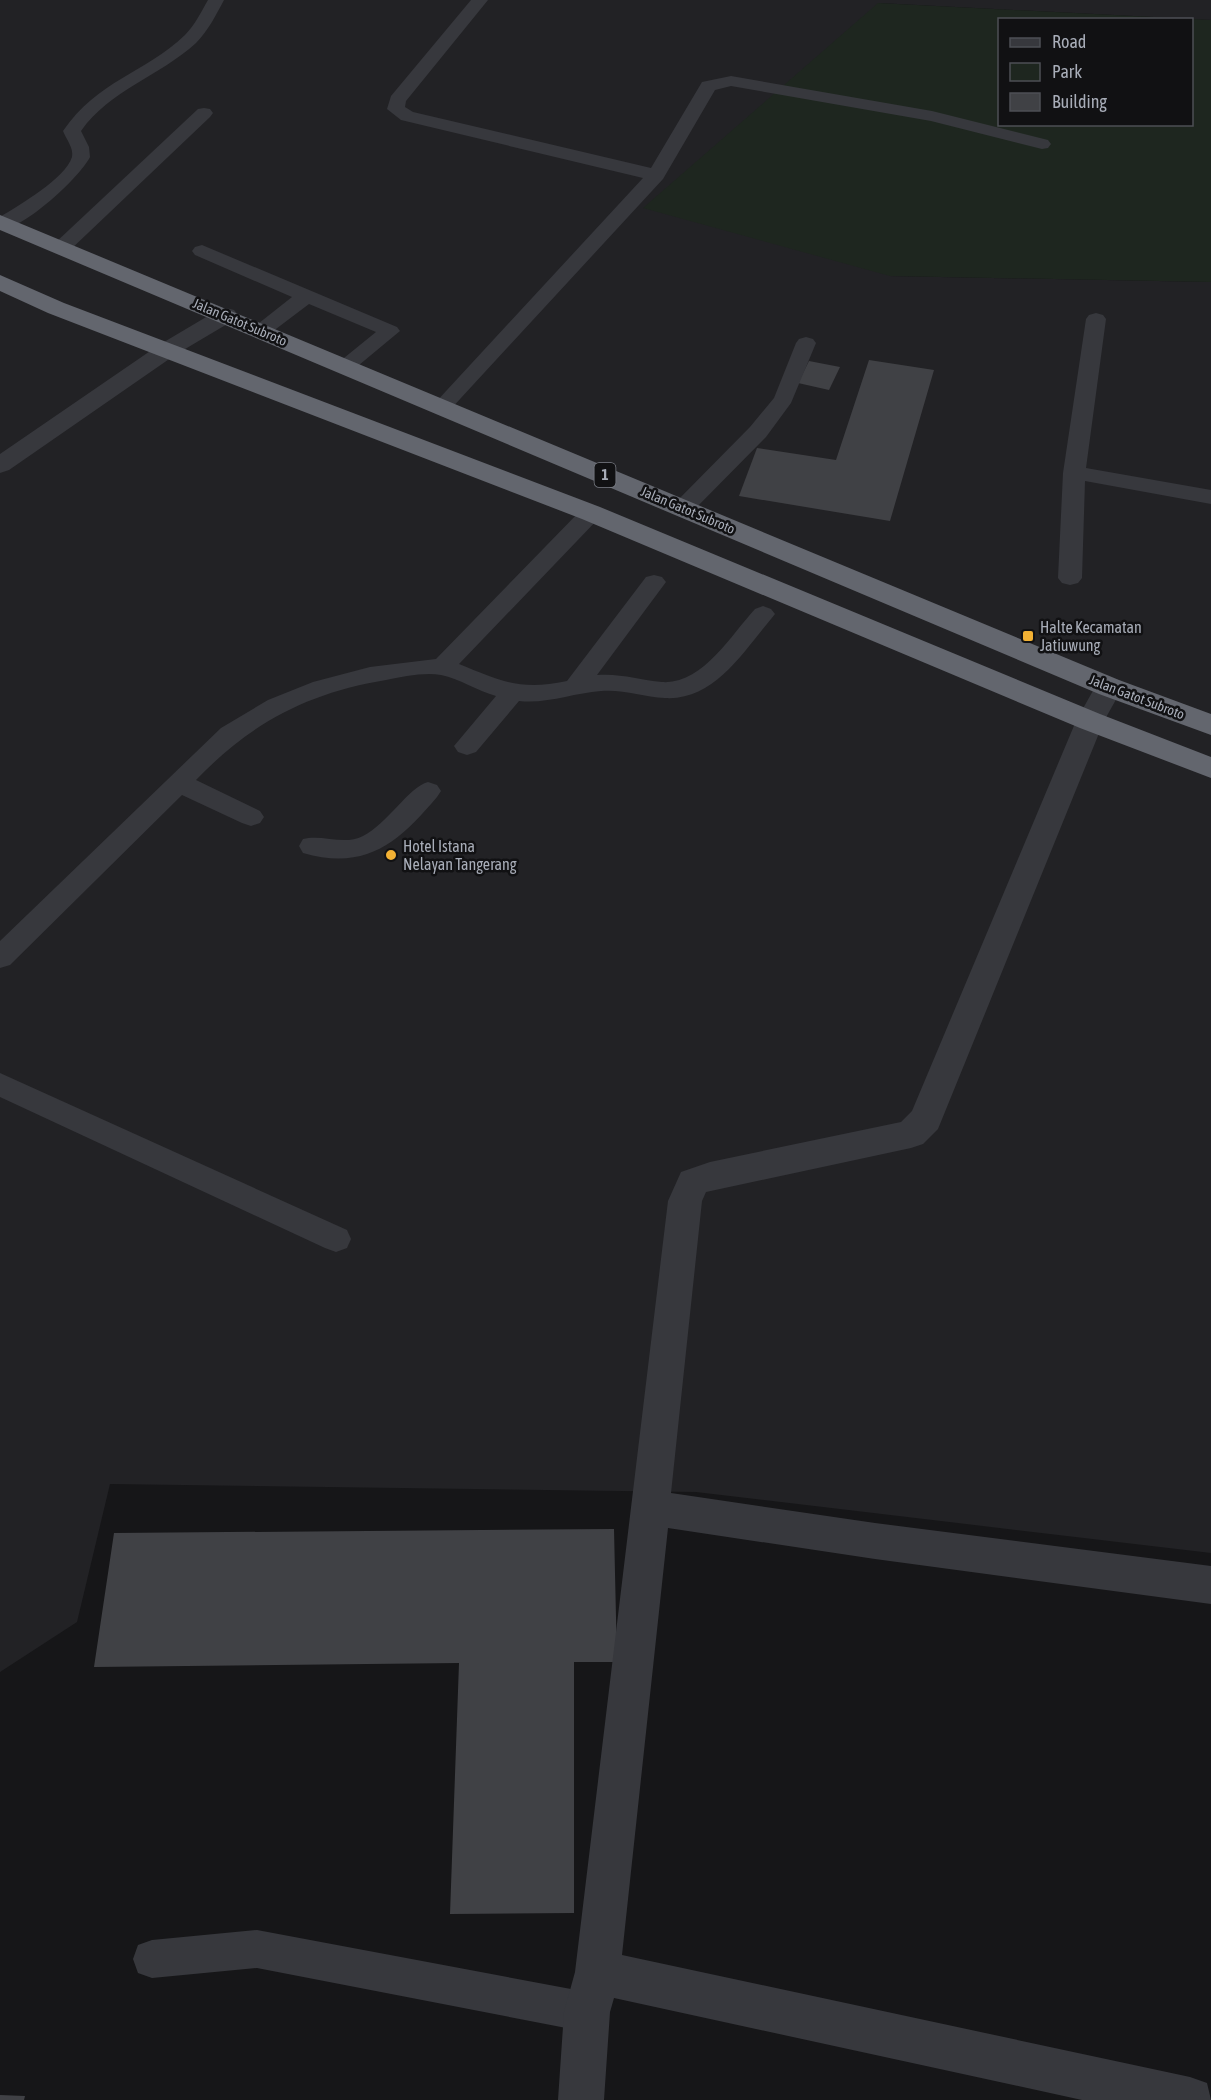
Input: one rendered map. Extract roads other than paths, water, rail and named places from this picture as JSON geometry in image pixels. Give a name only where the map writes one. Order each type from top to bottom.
[{"type":"highway","name":"Jalan Gatot Subroto","points":[[2,223],[1109,687],[1211,725]]},
{"type":"highway","points":[[0,282],[56,308],[591,513],[1090,721],[1210,764]]},
{"type":"street","points":[[0,465],[167,350],[226,315]]},
{"type":"street","points":[[581,2100],[592,1992],[652,1508],[659,1416],[685,1201],[693,1182],[710,1176],[911,1134],[920,1127],[926,1119],[1090,721],[1109,687]]},
{"type":"street","points":[[652,1508],[875,1541],[1211,1585]]},
{"type":"street","points":[[592,1992],[1190,2100]]},
{"type":"lane","points":[[2,223],[48,191],[73,170],[81,157],[81,146],[72,131],[81,116],[108,92],[144,71],[191,38],[216,0]]},
{"type":"lane","points":[[480,0],[397,100],[396,109],[407,116],[656,175]]},
{"type":"lane","points":[[442,407],[656,175],[708,86],[731,81],[932,116],[1042,144]]},
{"type":"lane","points":[[61,248],[204,112]]},
{"type":"lane","points":[[202,251],[390,331],[346,366]]},
{"type":"lane","points":[[261,331],[307,295]]},
{"type":"lane","points":[[1070,578],[1074,473],[1096,319]]},
{"type":"lane","points":[[683,508],[758,432],[784,399],[806,343]]},
{"type":"lane","points":[[1074,473],[1211,497]]},
{"type":"lane","points":[[442,667],[591,513]]},
{"type":"lane","points":[[575,687],[654,582]]},
{"type":"lane","points":[[0,958],[211,749],[253,718],[299,695],[384,673],[418,667],[442,667],[513,693],[532,695],[610,682],[667,690],[691,686],[708,674],[763,614]]},
{"type":"lane","points":[[467,746],[513,693]]},
{"type":"lane","points":[[179,783],[251,818]]},
{"type":"lane","points":[[312,846],[358,849],[380,839],[400,823],[428,791]]},
{"type":"lane","points":[[0,1084],[336,1239]]},
{"type":"lane","points":[[152,1959],[257,1949],[592,1992]]},
{"type":"place","name":"Halte Kecamatan Jatiuwung","points":[[1028,636]]},
{"type":"place","name":"Hotel Istana Nelayan Tangerang","points":[[391,855]]}]
